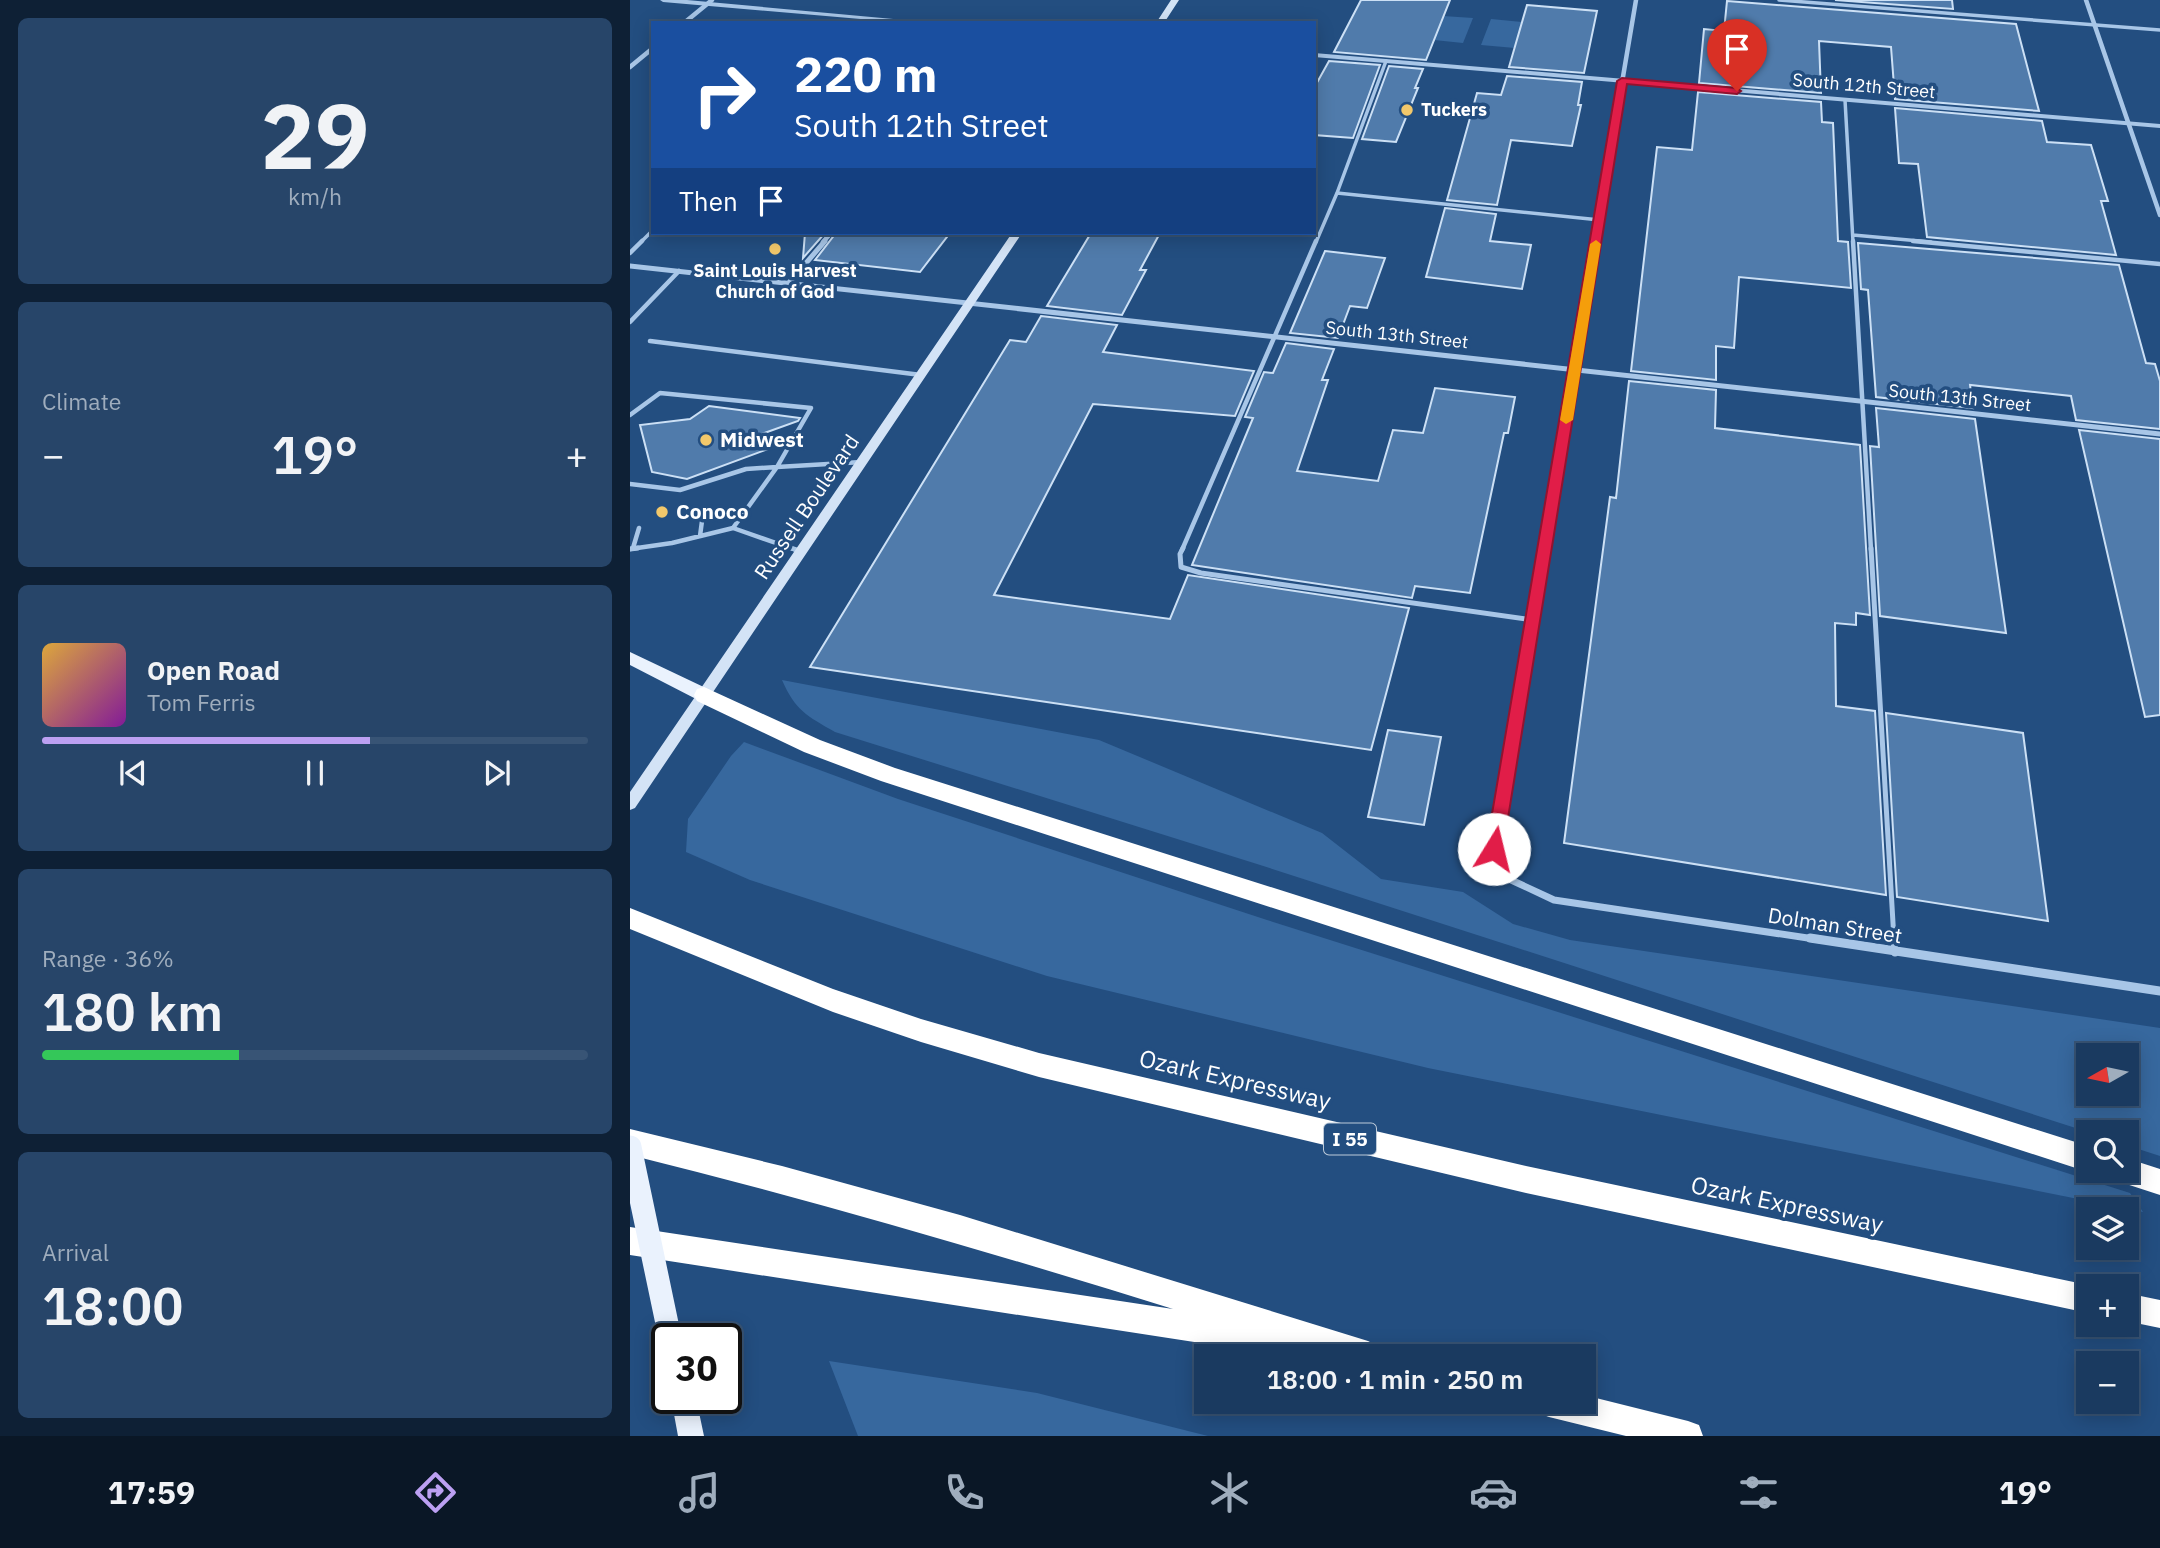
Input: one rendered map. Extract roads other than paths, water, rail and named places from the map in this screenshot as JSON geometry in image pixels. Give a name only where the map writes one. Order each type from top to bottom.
[{"type":"highway","points":[[704,695],[812,746],[902,779],[2076,1155]]},
{"type":"highway","name":"Ozark Expressway","points":[[630,918],[764,974],[850,1006],[999,1054],[1149,1093],[1473,1168],[1804,1241],[2076,1297]]},
{"type":"highway","points":[[630,1142],[782,1179],[960,1229],[1327,1344]]},
{"type":"highway","points":[[2139,1176],[2160,1182]]},
{"type":"highway","points":[[630,1241],[1294,1344]]},
{"type":"highway","points":[[2139,1310],[2160,1314]]},
{"type":"highway","points":[[1596,1413],[1688,1436]]},
{"type":"main road","points":[[1161,21],[1175,0]]},
{"type":"main road","name":"Russell Boulevard","points":[[630,804],[1016,235]]},
{"type":"main road","points":[[630,658],[704,695]]},
{"type":"main road","points":[[630,1147],[667,1323]]},
{"type":"main road","points":[[686,1414],[691,1436]]},
{"type":"street","points":[[663,0],[710,2],[887,21]]},
{"type":"street","points":[[1533,620],[1636,0]]},
{"type":"street","points":[[2086,0],[2160,215]]},
{"type":"street","points":[[686,21],[710,2]]},
{"type":"street","points":[[630,66],[651,50]]},
{"type":"street","name":"South 12th Street","points":[[1316,55],[2160,127]]},
{"type":"street","points":[[788,284],[829,235]]},
{"type":"street","name":"South 13th Street","points":[[630,266],[2160,434]]},
{"type":"street","name":"Dolman Street","points":[[1533,620],[1494,849],[1509,879],[1554,900],[1895,954],[2160,991]]},
{"type":"lane","points":[[1779,0],[2160,30]]},
{"type":"lane","points":[[1386,61],[1337,194],[1180,554],[1181,566],[1201,573],[1533,620]]},
{"type":"lane","points":[[1844,100],[1895,954]]},
{"type":"lane","points":[[1337,194],[1600,220]]},
{"type":"lane","points":[[630,253],[651,232]]},
{"type":"lane","points":[[1853,235],[2160,264]]},
{"type":"lane","points":[[630,322],[679,271]]},
{"type":"lane","points":[[650,341],[921,374]]},
{"type":"lane","points":[[630,415],[660,393],[811,408],[777,467],[733,528]]},
{"type":"lane","points":[[630,484],[653,490],[680,490],[746,469],[862,462]]},
{"type":"lane","points":[[706,489],[707,482]]},
{"type":"lane","points":[[700,536],[702,520]]},
{"type":"lane","points":[[639,527],[632,548],[733,528],[802,551]]},
{"type":"place","name":"Tuckers","points":[[1407,110]]},
{"type":"place","name":"Saint Louis Harvest Church of God","points":[[775,249]]},
{"type":"place","name":"Midwest","points":[[706,440]]},
{"type":"place","name":"Conoco","points":[[662,512]]}]
